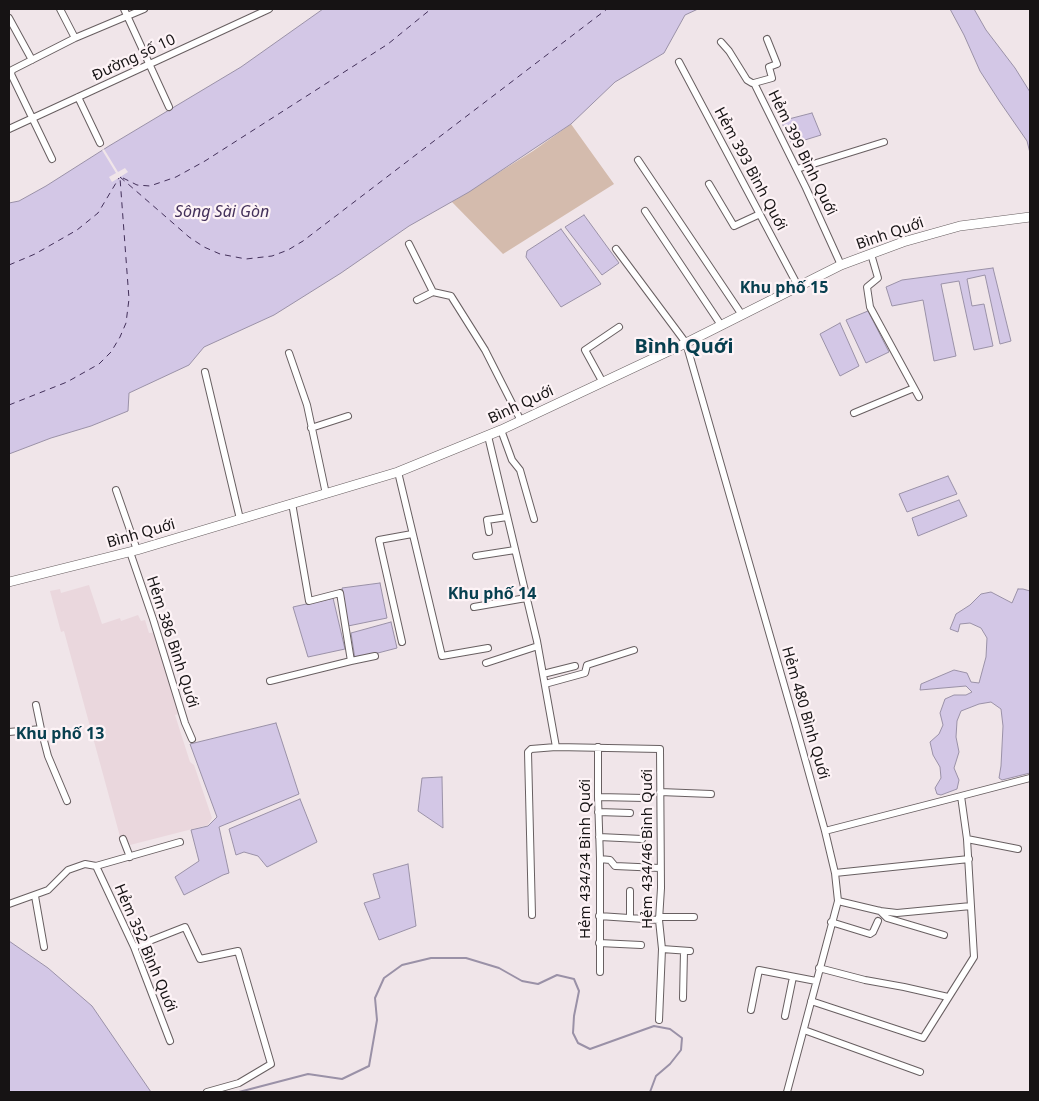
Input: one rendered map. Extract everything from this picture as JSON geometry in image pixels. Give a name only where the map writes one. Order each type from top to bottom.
[{"type":"main road","name":"Bình Quới","points":[[9,582],[133,551],[398,472],[521,421],[799,288],[841,265],[903,242],[960,226],[1030,217]]},
{"type":"street","points":[[60,9],[75,38]]},
{"type":"street","points":[[124,9],[169,107]]},
{"type":"street","points":[[52,159],[11,74],[12,70],[75,38],[144,9]]},
{"type":"street","name":"Đường số 10","points":[[9,129],[269,9]]},
{"type":"street","points":[[9,18],[32,60]]},
{"type":"street","name":"Hẻm 399 Bình Quới","points":[[767,39],[777,64],[769,67],[772,78],[754,83],[797,169],[841,265]]},
{"type":"street","points":[[721,42],[729,50],[747,80],[754,83]]},
{"type":"street","name":"Hẻm 393 Bình Quới","points":[[679,62],[799,288]]},
{"type":"street","points":[[78,97],[100,143]]},
{"type":"street","points":[[797,169],[884,142]]},
{"type":"street","points":[[638,160],[742,315]]},
{"type":"street","points":[[709,184],[734,226],[760,214]]},
{"type":"street","points":[[645,211],[720,325]]},
{"type":"street","points":[[409,244],[433,292]]},
{"type":"street","points":[[616,249],[686,343]]},
{"type":"street","points":[[871,254],[878,278],[867,287],[870,307],[919,397]]},
{"type":"street","points":[[417,300],[433,292],[451,296],[485,350],[521,421]]},
{"type":"street","points":[[602,382],[585,350],[619,328]]},
{"type":"street","name":"Hẻm 480 Bình Quới","points":[[686,343],[756,584],[835,873],[838,901],[787,1092]]},
{"type":"street","points":[[289,353],[305,399],[326,494]]},
{"type":"street","points":[[205,372],[240,519]]},
{"type":"street","points":[[854,413],[914,388]]},
{"type":"street","points":[[311,428],[348,416]]},
{"type":"street","points":[[501,430],[512,460],[520,470],[534,518]]},
{"type":"street","points":[[488,436],[538,646],[556,747]]},
{"type":"street","points":[[398,472],[442,656],[488,648]]},
{"type":"street","name":"Hẻm 386 Bình Quới","points":[[116,490],[185,723],[192,739]]},
{"type":"street","points":[[292,503],[309,601],[340,592],[351,661]]},
{"type":"street","points":[[489,532],[487,520],[507,517]]},
{"type":"street","points":[[402,642],[379,540],[412,534]]},
{"type":"street","points":[[476,556],[515,550]]},
{"type":"street","points":[[474,607],[526,598]]},
{"type":"street","points":[[486,663],[538,646]]},
{"type":"street","points":[[545,684],[585,673],[587,665],[634,650]]},
{"type":"street","points":[[270,681],[375,656]]},
{"type":"street","points":[[543,674],[575,666]]},
{"type":"street","points":[[36,705],[48,756],[67,801]]},
{"type":"street","points":[[9,732],[41,730]]},
{"type":"street","points":[[532,915],[528,752],[531,749],[556,747],[598,747]]},
{"type":"street","name":"Hẻm 434/46 Bình Quới","points":[[598,747],[660,749],[659,918],[662,949],[659,1020]]},
{"type":"street","name":"Hẻm 434/34 Bình Quới","points":[[598,747],[600,972]]},
{"type":"street","points":[[825,831],[1030,778]]},
{"type":"street","points":[[660,792],[711,794]]},
{"type":"street","points":[[811,1001],[923,1038],[974,957],[969,859],[961,796]]},
{"type":"street","points":[[598,797],[645,798]]},
{"type":"street","points":[[598,812],[630,813]]},
{"type":"street","points":[[599,837],[642,839]]},
{"type":"street","points":[[967,839],[1018,850]]},
{"type":"street","points":[[123,840],[130,857]]},
{"type":"street","points":[[9,904],[48,890],[68,870],[85,864],[96,866],[180,842]]},
{"type":"street","points":[[600,859],[610,860],[615,866],[660,868]]},
{"type":"street","points":[[835,873],[969,859]]},
{"type":"street","name":"Hẻm 352 Bình Quới","points":[[96,866],[134,947],[170,1041]]},
{"type":"street","points":[[630,891],[630,918]]},
{"type":"street","points":[[35,896],[44,947]]},
{"type":"street","points":[[838,901],[897,913],[971,906]]},
{"type":"street","points":[[880,911],[887,918],[944,935]]},
{"type":"street","points":[[599,916],[630,918],[694,917]]},
{"type":"street","points":[[831,922],[870,934],[873,932],[878,921]]},
{"type":"street","points":[[134,947],[185,927],[200,959],[238,951],[271,1064],[239,1083],[207,1092]]},
{"type":"street","points":[[599,943],[641,945]]},
{"type":"street","name":"Hẻm 434/46 Bình Quới","points":[[662,949],[687,951],[682,998]]},
{"type":"street","points":[[819,968],[865,980],[948,997]]},
{"type":"street","points":[[751,1010],[759,970],[816,981]]},
{"type":"street","points":[[785,1016],[793,977]]},
{"type":"street","points":[[804,1030],[920,1072]]},
{"type":"shaded area","points":[[571,124],[614,184],[503,254],[452,202],[533,151]]},
{"type":"shaded area","points":[[89,585],[102,624],[120,618],[121,621],[138,615],[141,621],[145,620],[149,633],[156,632],[182,713],[175,715],[190,762],[194,765],[212,818],[208,825],[130,845],[129,842],[122,844],[64,631],[61,632],[50,591],[60,589],[61,593]]},
{"type":"water","name":"Sông Sài Gòn","points":[[323,9],[698,9],[685,15],[664,53],[615,82],[571,124],[469,192],[409,226],[341,273],[274,315],[204,347],[189,365],[129,393],[128,411],[91,426],[51,438],[9,454],[9,203],[19,201],[46,186],[241,67]]},
{"type":"water","points":[[950,9],[974,9],[986,30],[1015,68],[1030,92],[1030,153],[1027,141],[980,71]]},
{"type":"water","points":[[812,113],[821,135],[792,144],[781,121]]},
{"type":"water","points":[[584,215],[619,263],[602,275],[565,227]]},
{"type":"water","points":[[561,229],[601,284],[561,307],[526,257],[527,251]]},
{"type":"water","points":[[993,268],[1011,341],[1000,344],[985,275],[967,279],[972,306],[984,304],[993,346],[974,350],[959,281],[941,284],[956,356],[934,361],[923,300],[892,306],[886,287],[902,280]]},
{"type":"water","points":[[868,311],[889,352],[866,363],[846,320]]},
{"type":"water","points":[[840,323],[859,366],[840,376],[820,334]]},
{"type":"water","points":[[948,476],[957,494],[907,512],[899,494]]},
{"type":"water","points":[[959,500],[967,516],[918,536],[912,518]]},
{"type":"water","points":[[380,583],[387,618],[348,626],[342,588]]},
{"type":"water","points":[[1018,589],[1030,591],[1030,773],[1002,780],[999,778],[1003,726],[1001,709],[991,702],[979,704],[961,711],[957,721],[956,737],[959,752],[954,768],[959,780],[957,789],[941,795],[937,794],[935,788],[941,778],[940,767],[933,755],[930,742],[939,734],[943,725],[940,713],[945,699],[954,695],[966,695],[972,692],[966,686],[920,690],[921,684],[954,670],[967,673],[971,682],[979,683],[986,657],[987,638],[981,628],[970,623],[960,624],[958,632],[950,629],[956,614],[970,605],[981,594],[991,592],[1012,603]]},
{"type":"water","points":[[333,598],[345,649],[308,657],[293,607]]},
{"type":"water","points":[[391,622],[397,648],[355,659],[351,633]]},
{"type":"water","points":[[276,723],[299,794],[219,827],[229,873],[184,895],[175,877],[199,861],[191,830],[208,826],[217,817],[190,744]]},
{"type":"water","points":[[442,777],[443,828],[418,811],[422,778]]},
{"type":"water","points":[[300,799],[317,842],[267,867],[258,856],[244,852],[236,855],[229,829]]},
{"type":"water","points":[[408,864],[416,926],[379,940],[364,903],[380,898],[373,874]]},
{"type":"water","points":[[9,941],[48,968],[92,1006],[151,1092],[9,1092]]},
{"type":"pier","points":[[104,149],[118,172],[125,168],[128,172],[112,182],[109,177],[116,173],[102,150]]},
{"type":"waterway","points":[[239,1092],[308,1074],[342,1079],[369,1066],[377,1020],[375,998],[384,978],[402,965],[431,958],[466,958],[499,968],[522,981],[538,984],[557,975],[574,979],[579,991],[573,1033],[578,1043],[590,1049],[654,1026],[670,1029],[682,1038],[681,1050],[670,1064],[656,1076],[650,1092]]},
{"type":"ferry route","points":[[123,178],[137,185],[150,186],[176,177],[205,161],[388,44],[431,9]]},
{"type":"ferry route","points":[[120,177],[189,237],[204,247],[220,254],[246,259],[272,256],[288,250],[303,241],[607,9]]},
{"type":"ferry route","points":[[9,265],[35,254],[77,230],[98,213],[119,178]]},
{"type":"ferry route","points":[[9,405],[67,382],[99,364],[111,352],[120,337],[126,323],[129,299],[120,178]]},
{"type":"district","name":"Khu phố 15","points":[[784,288]]},
{"type":"district","name":"Bình Quới","points":[[684,347]]},
{"type":"district","name":"Khu phố 14","points":[[492,594]]},
{"type":"district","name":"Khu phố 13","points":[[60,734]]}]
